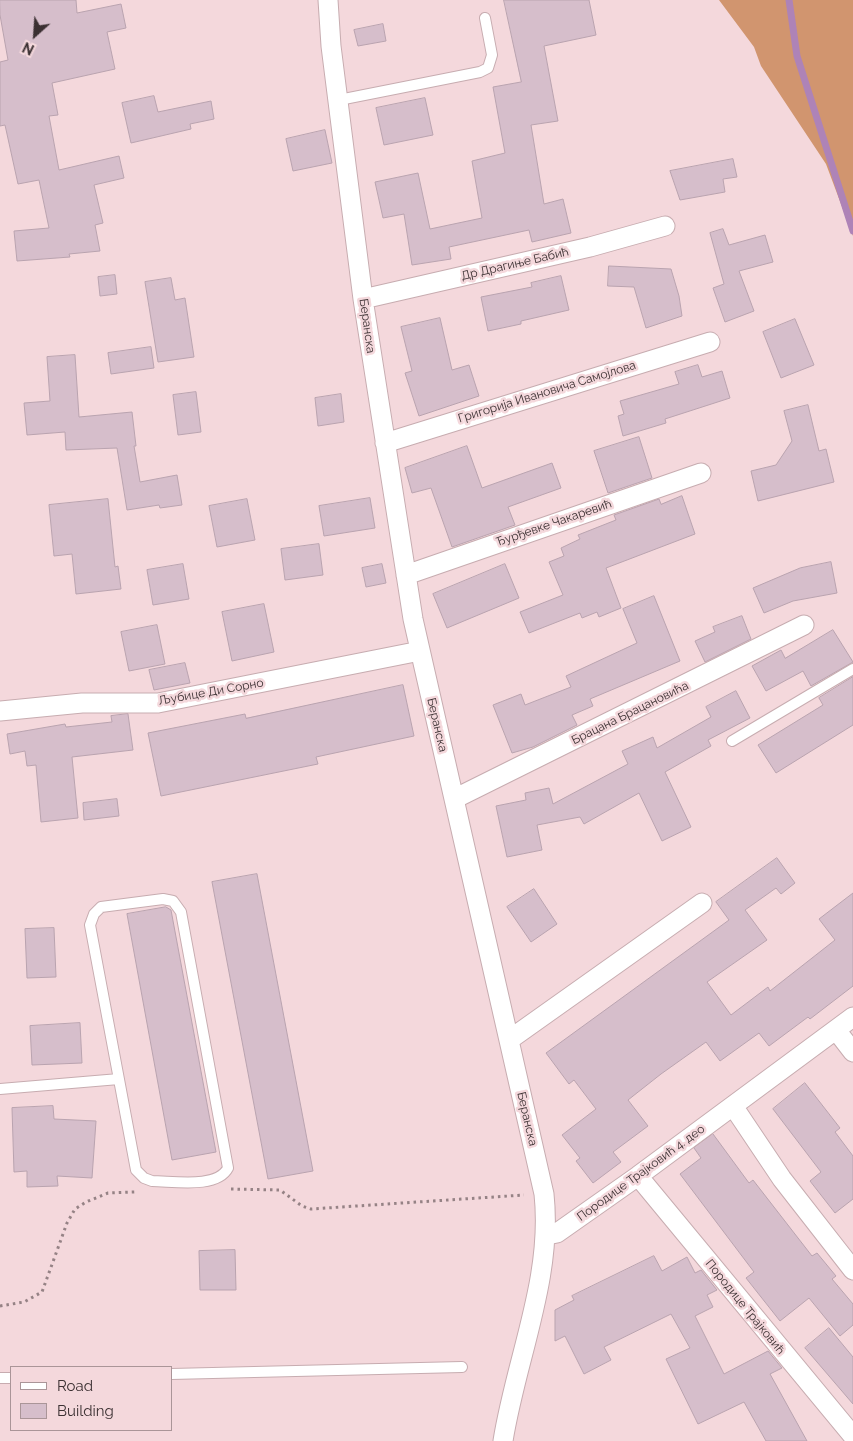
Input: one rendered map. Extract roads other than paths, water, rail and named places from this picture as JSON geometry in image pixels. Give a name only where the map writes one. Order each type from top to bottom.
[{"type":"street","name":"Беранска","points":[[328,0],[331,46],[363,299],[406,575],[420,651],[544,1194],[546,1235],[539,1281],[504,1441]]},
{"type":"street","name":"Др Драгиње Бабић","points":[[363,299],[590,247],[665,226]]},
{"type":"street","name":"Григорија Ивановича Самојлова","points":[[384,443],[710,342]]},
{"type":"street","name":"Ђурђевке Чакаревић","points":[[406,575],[701,473]]},
{"type":"street","name":"Брацана Брацановића","points":[[454,799],[804,625]]},
{"type":"street","name":"Љубице Ди Сорно","points":[[0,711],[82,703],[158,702],[420,651]]},
{"type":"street","points":[[509,1040],[702,903]]},
{"type":"street","name":"Породице Трајковић 4. део","points":[[546,1235],[556,1233],[638,1176],[853,1017]]},
{"type":"street","points":[[836,1030],[853,1052]]},
{"type":"street","points":[[733,1106],[782,1179],[853,1270]]},
{"type":"street","name":"Породице Трајковић","points":[[638,1176],[853,1436]]},
{"type":"lane","points":[[339,100],[480,72],[488,68],[492,54],[485,18]]},
{"type":"lane","points":[[732,741],[853,669]]},
{"type":"lane","points":[[164,899],[173,901],[181,912],[228,1168],[225,1174],[212,1182],[152,1181],[144,1178],[136,1170],[119,1080],[90,925],[94,914],[101,907],[164,899]]},
{"type":"lane","points":[[0,1089],[119,1080]]},
{"type":"lane","points":[[172,1374],[462,1367]]},
{"type":"waterway","points":[[789,0],[797,56],[853,231]]}]
